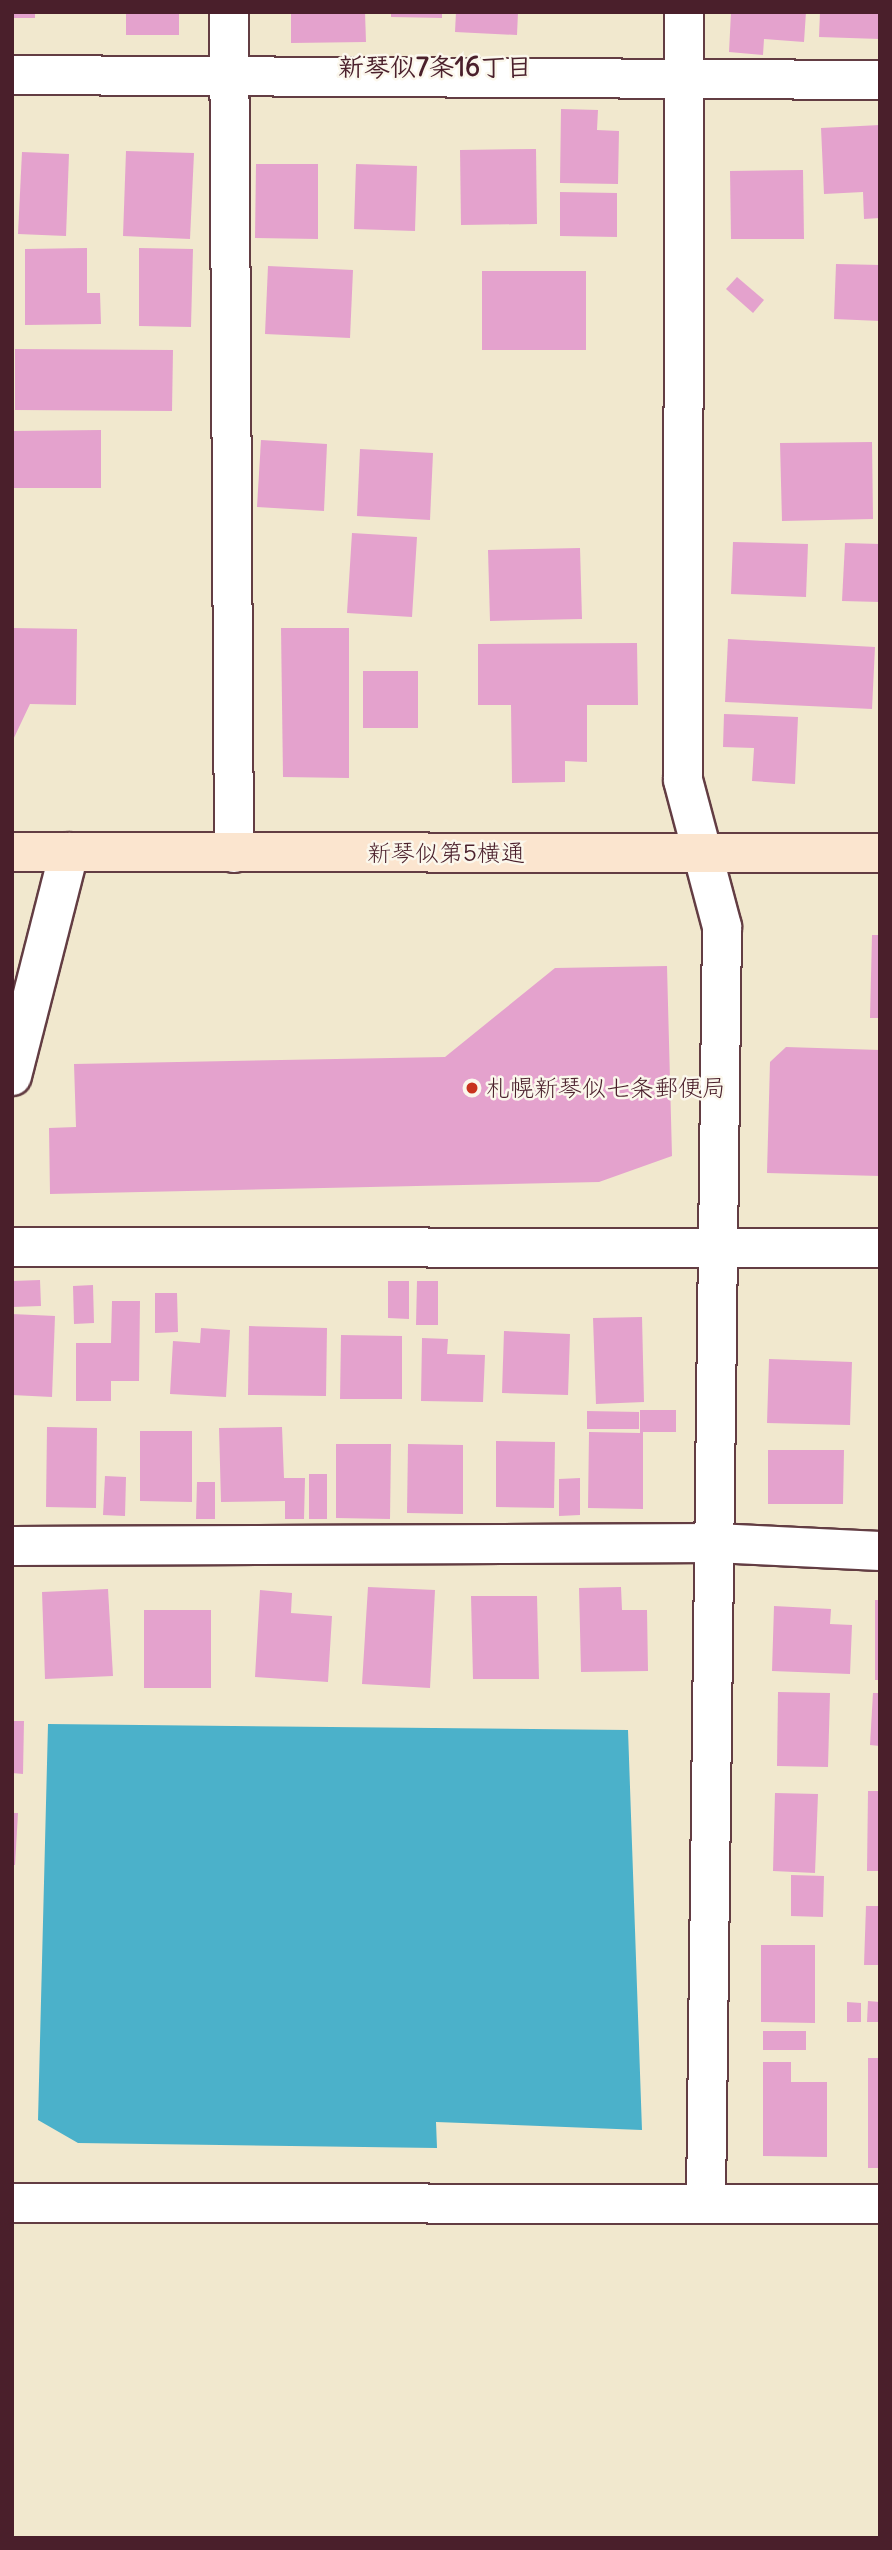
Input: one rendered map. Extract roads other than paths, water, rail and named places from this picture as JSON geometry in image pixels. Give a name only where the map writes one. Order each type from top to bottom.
[{"type":"street","points":[[229,12],[234,853]]},
{"type":"street","points":[[684,12],[683,780],[722,927],[705,2203]]},
{"type":"street","points":[[12,75],[229,75],[684,82],[880,80]]},
{"type":"street","name":"新琴似第5横通","points":[[12,852],[880,853]]},
{"type":"street","points":[[12,1076],[69,852]]},
{"type":"street","points":[[12,1247],[880,1248]]},
{"type":"street","points":[[12,1546],[715,1544],[880,1551]]},
{"type":"street","points":[[12,2203],[880,2204]]},
{"type":"water","points":[[48,1724],[628,1730],[642,2130],[436,2122],[437,2148],[78,2143],[38,2120]]},
{"type":"place","name":"札幌新琴似七条郵便局","points":[[472,1088]]},
{"type":"district","name":"新琴似7条16丁目","points":[[435,67]]}]
